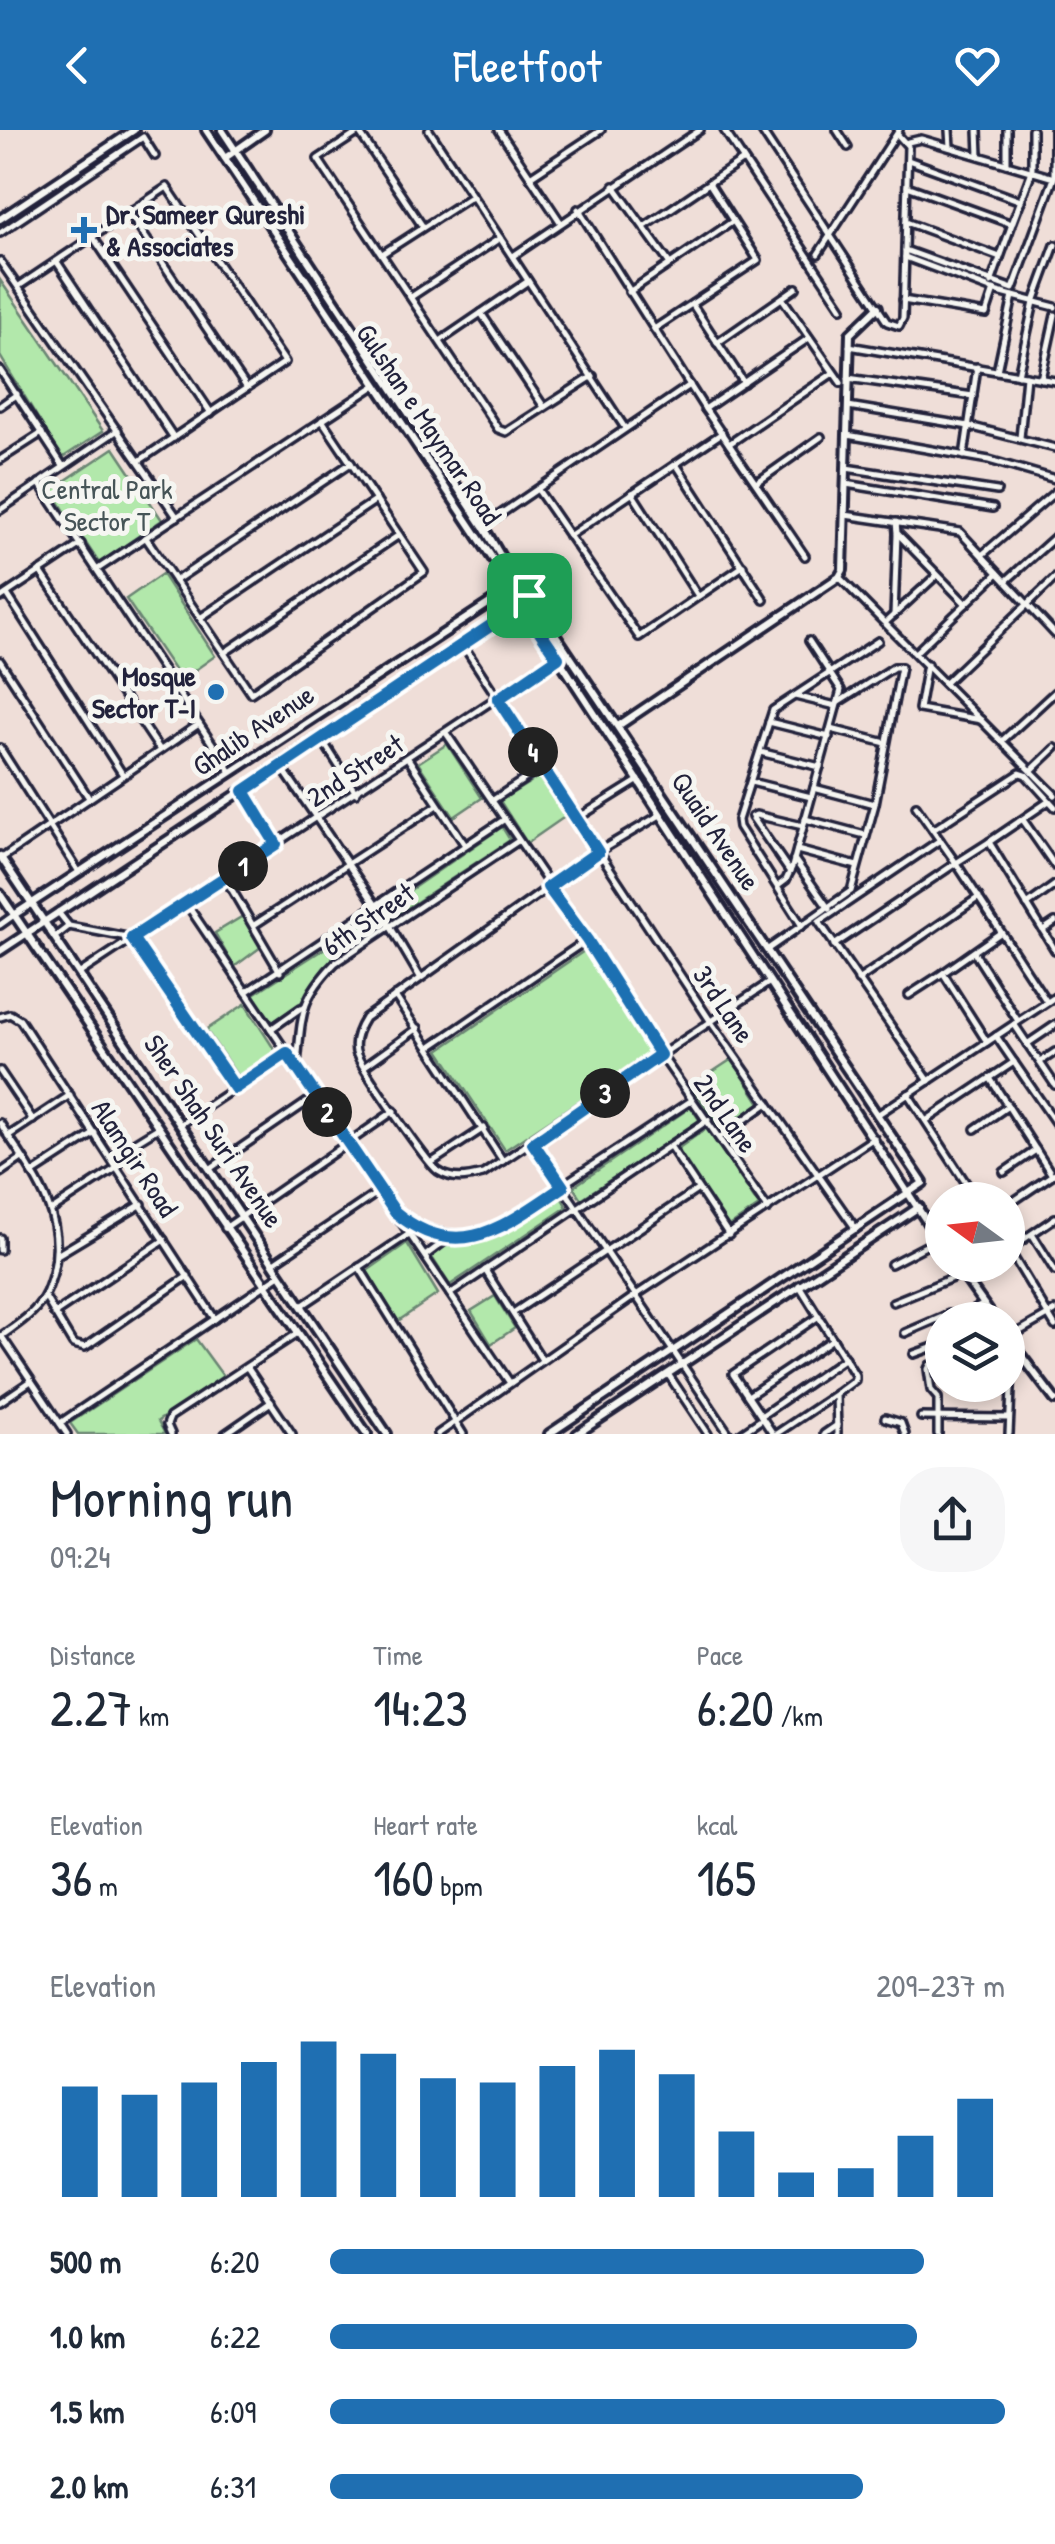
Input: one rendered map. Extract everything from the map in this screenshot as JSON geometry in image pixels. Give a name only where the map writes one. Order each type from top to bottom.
[{"type":"main road","points":[[0,219],[134,130]]},
{"type":"main road","name":"Gulshan e Maymar Road","points":[[206,130],[514,587],[925,1218]]},
{"type":"main road","name":"Quaid Avenue","points":[[222,130],[483,526],[514,587],[529,595],[923,1183],[549,1434]]},
{"type":"main road","points":[[225,158],[265,130]]},
{"type":"main road","points":[[618,726],[840,576],[848,406],[844,381],[850,334],[878,307]]},
{"type":"main road","name":"Ghalib Avenue","points":[[14,915],[514,587]]},
{"type":"main road","name":"Ghalib Avenue","points":[[0,950],[511,612],[529,595]]},
{"type":"main road","name":"Sher Shah Suri Avenue","points":[[1,857],[387,1434]]},
{"type":"main road","name":"Sher Shah Suri Avenue","points":[[0,894],[367,1434]]},
{"type":"main road","points":[[577,1434],[918,1207]]},
{"type":"main road","points":[[1025,1361],[1055,1400]]},
{"type":"street","points":[[429,130],[626,428]]},
{"type":"street","points":[[500,130],[560,223]]},
{"type":"street","points":[[530,177],[600,130]]},
{"type":"street","points":[[513,256],[700,130]]},
{"type":"street","points":[[724,130],[842,308]]},
{"type":"street","points":[[761,130],[831,234],[888,322],[899,326],[904,300],[908,142],[898,132],[831,234],[818,254]]},
{"type":"street","points":[[836,130],[848,146]]},
{"type":"street","points":[[949,130],[950,146]]},
{"type":"street","points":[[978,130],[979,156]]},
{"type":"street","points":[[1006,130],[1007,164]]},
{"type":"street","points":[[990,282],[1032,171],[1032,130]]},
{"type":"street","points":[[905,254],[1013,289],[1055,178],[1054,130]]},
{"type":"street","points":[[423,227],[361,131],[318,159],[498,429],[506,432],[593,376]]},
{"type":"street","points":[[0,233],[143,137],[155,156]]},
{"type":"street","points":[[908,142],[920,139],[950,146],[1055,178]]},
{"type":"street","points":[[644,227],[743,160]]},
{"type":"street","points":[[908,160],[1021,202]]},
{"type":"street","points":[[654,330],[758,260],[709,183]]},
{"type":"street","points":[[614,186],[671,265]]},
{"type":"street","points":[[907,186],[1012,224]]},
{"type":"street","points":[[18,286],[167,187],[286,362],[140,461]]},
{"type":"street","points":[[382,254],[472,195]]},
{"type":"street","points":[[578,210],[805,556]]},
{"type":"street","points":[[129,213],[247,388]]},
{"type":"street","points":[[630,292],[732,222]]},
{"type":"street","points":[[906,222],[1000,257]]},
{"type":"street","points":[[93,237],[211,413]]},
{"type":"street","points":[[411,298],[501,238]]},
{"type":"street","points":[[1018,375],[1034,302],[1055,245]]},
{"type":"street","points":[[905,254],[994,290],[1055,307]]},
{"type":"street","points":[[0,261],[177,517]]},
{"type":"street","points":[[57,262],[174,438]]},
{"type":"street","points":[[440,341],[529,280]]},
{"type":"street","points":[[717,343],[796,288]]},
{"type":"street","points":[[904,300],[986,314],[994,290]]},
{"type":"street","points":[[997,371],[1013,296]]},
{"type":"street","points":[[782,298],[833,374],[844,381],[973,396]]},
{"type":"street","points":[[692,304],[744,383]]},
{"type":"street","points":[[481,313],[544,407]]},
{"type":"street","points":[[1041,379],[1055,315]]},
{"type":"street","points":[[706,409],[809,338]]},
{"type":"street","points":[[850,346],[1055,381]]},
{"type":"street","points":[[964,456],[977,367]]},
{"type":"street","points":[[0,370],[64,466]]},
{"type":"street","points":[[730,444],[833,374]]},
{"type":"street","points":[[1020,438],[1026,376]]},
{"type":"street","points":[[98,570],[376,385]]},
{"type":"street","points":[[483,526],[690,385]]},
{"type":"street","points":[[0,406],[17,394]]},
{"type":"street","points":[[848,406],[968,426],[1055,448]]},
{"type":"street","points":[[146,538],[251,693],[424,572],[322,420]]},
{"type":"street","points":[[0,510],[118,430]]},
{"type":"street","points":[[0,460],[42,433]]},
{"type":"street","points":[[569,536],[722,433]]},
{"type":"street","points":[[847,435],[964,456],[1055,479]]},
{"type":"street","points":[[756,483],[821,437]]},
{"type":"street","points":[[175,581],[351,463]]},
{"type":"street","points":[[676,464],[764,600]]},
{"type":"street","points":[[846,468],[997,492]]},
{"type":"street","points":[[39,483],[231,772]]},
{"type":"street","points":[[846,484],[993,508]]},
{"type":"street","points":[[538,490],[639,638],[743,566]]},
{"type":"street","points":[[982,555],[1055,492]]},
{"type":"street","points":[[632,493],[698,596]]},
{"type":"street","points":[[200,618],[376,500]]},
{"type":"street","points":[[845,516],[960,532],[1055,634]]},
{"type":"street","points":[[894,616],[896,522]]},
{"type":"street","points":[[897,533],[966,604]]},
{"type":"street","points":[[224,654],[400,535]]},
{"type":"street","points":[[1006,581],[1055,537]]},
{"type":"street","points":[[81,544],[3,596],[123,775]]},
{"type":"street","points":[[40,571],[160,750]]},
{"type":"street","points":[[916,652],[998,573]]},
{"type":"street","points":[[886,622],[938,575]]},
{"type":"street","points":[[840,576],[1055,794]]},
{"type":"street","points":[[946,682],[1055,578]]},
{"type":"street","points":[[1048,627],[1055,621]]},
{"type":"street","points":[[778,886],[790,872],[841,690],[810,641]]},
{"type":"street","points":[[802,927],[738,824],[776,706],[878,641]]},
{"type":"street","name":"3rd Lane","points":[[462,644],[711,1022],[856,1229]]},
{"type":"street","name":"2nd Street","points":[[80,973],[558,658]]},
{"type":"street","points":[[0,661],[90,798]]},
{"type":"street","points":[[927,663],[919,709],[984,720]]},
{"type":"street","points":[[768,949],[849,895],[875,804],[901,667],[894,667],[838,704],[795,696]]},
{"type":"street","points":[[1003,740],[1055,692]]},
{"type":"street","points":[[769,722],[887,743]]},
{"type":"street","points":[[1,857],[199,724]]},
{"type":"street","points":[[446,733],[518,841]]},
{"type":"street","points":[[320,738],[356,793]]},
{"type":"street","points":[[0,748],[79,872]]},
{"type":"street","points":[[1032,770],[1055,748]]},
{"type":"street","points":[[760,752],[820,768]]},
{"type":"street","points":[[408,759],[466,845]]},
{"type":"street","points":[[280,766],[390,926],[420,977]]},
{"type":"street","points":[[493,800],[543,767]]},
{"type":"street","points":[[834,945],[1052,804],[1020,773],[933,830]]},
{"type":"street","points":[[578,818],[638,780]]},
{"type":"street","points":[[751,782],[812,797]]},
{"type":"street","points":[[814,788],[875,804]]},
{"type":"street","points":[[244,791],[276,844]]},
{"type":"street","points":[[254,925],[438,805]]},
{"type":"street","points":[[916,806],[1047,1002]]},
{"type":"street","points":[[660,814],[548,887],[365,1018],[358,1030],[356,1054],[431,1163],[439,1172],[461,1179],[483,1174],[533,1143],[771,982]]},
{"type":"street","points":[[790,872],[752,817],[804,822],[866,835]]},
{"type":"street","points":[[246,992],[504,819]]},
{"type":"street","points":[[1023,820],[1055,866]]},
{"type":"street","points":[[929,1081],[819,922],[940,840]]},
{"type":"street","name":"2nd Lane","points":[[518,841],[768,1209]]},
{"type":"street","name":"6th Street","points":[[297,1067],[300,1014],[320,978],[335,963],[518,841]]},
{"type":"street","points":[[989,842],[1055,950]]},
{"type":"street","points":[[797,850],[858,866]]},
{"type":"street","points":[[794,858],[829,909]]},
{"type":"street","points":[[225,878],[280,972]]},
{"type":"street","points":[[1027,905],[1055,885]]},
{"type":"street","points":[[858,980],[978,898]]},
{"type":"street","points":[[186,903],[510,1382]]},
{"type":"street","points":[[58,912],[69,926],[132,938],[235,1088]]},
{"type":"street","points":[[0,925],[14,915]]},
{"type":"street","points":[[1043,930],[1055,922]]},
{"type":"street","points":[[54,937],[69,926]]},
{"type":"street","points":[[909,995],[1001,932]]},
{"type":"street","points":[[430,1046],[587,940]]},
{"type":"street","points":[[973,952],[1054,1083],[1036,1093]]},
{"type":"street","points":[[943,973],[986,1042]]},
{"type":"street","points":[[395,996],[503,1161]]},
{"type":"street","points":[[878,1115],[1055,996]]},
{"type":"street","points":[[271,1029],[305,1005]]},
{"type":"street","name":"Alamgir Road","points":[[0,1017],[10,1014],[20,1020],[215,1318]]},
{"type":"street","points":[[1027,1044],[1055,1025]]},
{"type":"street","points":[[365,1066],[418,1028]]},
{"type":"street","points":[[996,1036],[1055,1122]]},
{"type":"street","points":[[1040,1062],[1055,1052]]},
{"type":"street","points":[[181,1124],[287,1053]]},
{"type":"street","points":[[926,1120],[1014,1062]]},
{"type":"street","points":[[0,1071],[33,1120]]},
{"type":"street","points":[[990,1078],[1054,1174],[1025,1194]]},
{"type":"street","points":[[908,1094],[966,1182]]},
{"type":"street","points":[[8,1136],[70,1095]]},
{"type":"street","points":[[211,1168],[316,1096]]},
{"type":"street","points":[[395,1212],[416,1226],[450,1237],[488,1234],[692,1100]]},
{"type":"street","points":[[719,1138],[768,1103]]},
{"type":"street","points":[[975,1128],[1008,1106]]},
{"type":"street","points":[[225,1228],[394,1111]]},
{"type":"street","points":[[450,1294],[708,1120]]},
{"type":"street","points":[[0,1124],[52,1210],[58,1237],[45,1297],[33,1312],[0,1336],[67,1434]]},
{"type":"street","points":[[111,1157],[158,1128]]},
{"type":"street","points":[[431,1163],[484,1128]]},
{"type":"street","points":[[32,1174],[95,1133]]},
{"type":"street","points":[[438,1434],[636,1295],[874,1138]]},
{"type":"street","points":[[533,1143],[729,1434]]},
{"type":"street","points":[[669,1146],[728,1236]]},
{"type":"street","points":[[1004,1172],[1036,1150]]},
{"type":"street","points":[[0,1173],[22,1158]]},
{"type":"street","points":[[52,1210],[118,1167]]},
{"type":"street","points":[[274,1262],[380,1190]]},
{"type":"street","points":[[513,1313],[697,1190]]},
{"type":"street","points":[[57,1255],[142,1204]]},
{"type":"street","points":[[1025,1238],[1055,1218]]},
{"type":"street","points":[[304,1305],[409,1233]]},
{"type":"street","points":[[1032,1234],[1055,1271]]},
{"type":"street","points":[[425,1256],[450,1237]]},
{"type":"street","points":[[0,1238],[0,1250]]},
{"type":"street","points":[[54,1314],[165,1239]]},
{"type":"street","points":[[892,1264],[925,1249]]},
{"type":"street","points":[[359,1267],[463,1434]]},
{"type":"street","points":[[484,1270],[542,1360]]},
{"type":"street","points":[[60,1423],[282,1274]]},
{"type":"street","points":[[45,1297],[72,1344],[85,1347],[188,1276]]},
{"type":"street","points":[[1025,1277],[1055,1326]]},
{"type":"street","points":[[893,1302],[948,1282]]},
{"type":"street","points":[[799,1285],[834,1338],[856,1378],[775,1434],[733,1374],[819,1316]]},
{"type":"street","points":[[1025,1332],[1055,1310]]},
{"type":"street","points":[[905,1333],[925,1324]]},
{"type":"street","points":[[171,1434],[167,1425],[170,1418],[298,1334]]},
{"type":"street","points":[[748,1396],[834,1338]]},
{"type":"street","points":[[914,1354],[925,1350]]},
{"type":"street","points":[[740,1434],[845,1358]]},
{"type":"street","points":[[247,1367],[292,1434]]},
{"type":"street","points":[[668,1373],[708,1434]]},
{"type":"street","points":[[0,1402],[31,1381]]},
{"type":"street","points":[[836,1394],[836,1434]]},
{"type":"street","points":[[225,1434],[236,1431],[271,1402]]},
{"type":"street","points":[[938,1402],[938,1434]]},
{"type":"street","points":[[1009,1402],[1009,1434]]},
{"type":"street","points":[[922,1417],[1009,1418]]},
{"type":"street","points":[[885,1418],[901,1423],[905,1434]]},
{"type":"street","points":[[824,1434],[837,1425]]},
{"type":"green space","points":[[0,280],[103,431],[62,458],[0,356]]},
{"type":"green space","name":"Central Park Sector T","points":[[114,448],[162,520],[99,563],[51,490]]},
{"type":"green space","points":[[162,574],[215,656],[181,680],[126,599]]},
{"type":"green space","points":[[447,744],[482,798],[454,817],[418,763]]},
{"type":"green space","points":[[540,776],[566,816],[527,843],[500,801]]},
{"type":"green space","points":[[502,827],[510,840],[391,919],[384,908]]},
{"type":"green space","points":[[243,916],[261,947],[234,967],[215,933]]},
{"type":"green space","points":[[375,916],[381,925],[324,967],[303,1001],[273,1022],[252,995]]},
{"type":"green space","points":[[587,949],[651,1053],[505,1150],[439,1050]]},
{"type":"green space","points":[[245,1004],[276,1052],[238,1077],[206,1030]]},
{"type":"green space","points":[[732,1059],[760,1103],[721,1131],[691,1086]]},
{"type":"green space","points":[[691,1107],[700,1121],[581,1199],[573,1187]]},
{"type":"green space","points":[[707,1128],[759,1206],[725,1229],[676,1150]]},
{"type":"green space","points":[[560,1195],[567,1207],[450,1285],[431,1256],[453,1241],[495,1236]]},
{"type":"green space","points":[[407,1243],[438,1294],[398,1321],[367,1271]]},
{"type":"green space","points":[[495,1296],[515,1328],[491,1344],[471,1311]]},
{"type":"green space","points":[[196,1339],[223,1376],[158,1421],[165,1434],[78,1434],[70,1423]]},
{"type":"place","name":"Dr. Sameer Qureshi & Associates","points":[[84,230]]},
{"type":"place","name":"Mosque Sector T-I","points":[[216,692]]},
{"type":"route","points":[[529,595],[517,584],[511,589],[521,601],[558,658],[498,699],[598,852],[548,887],[587,940],[660,1055],[533,1143],[563,1187],[488,1234],[450,1237],[416,1226],[395,1212],[287,1053],[235,1088],[132,938],[276,844],[244,791],[511,612],[521,601],[529,595]]}]
